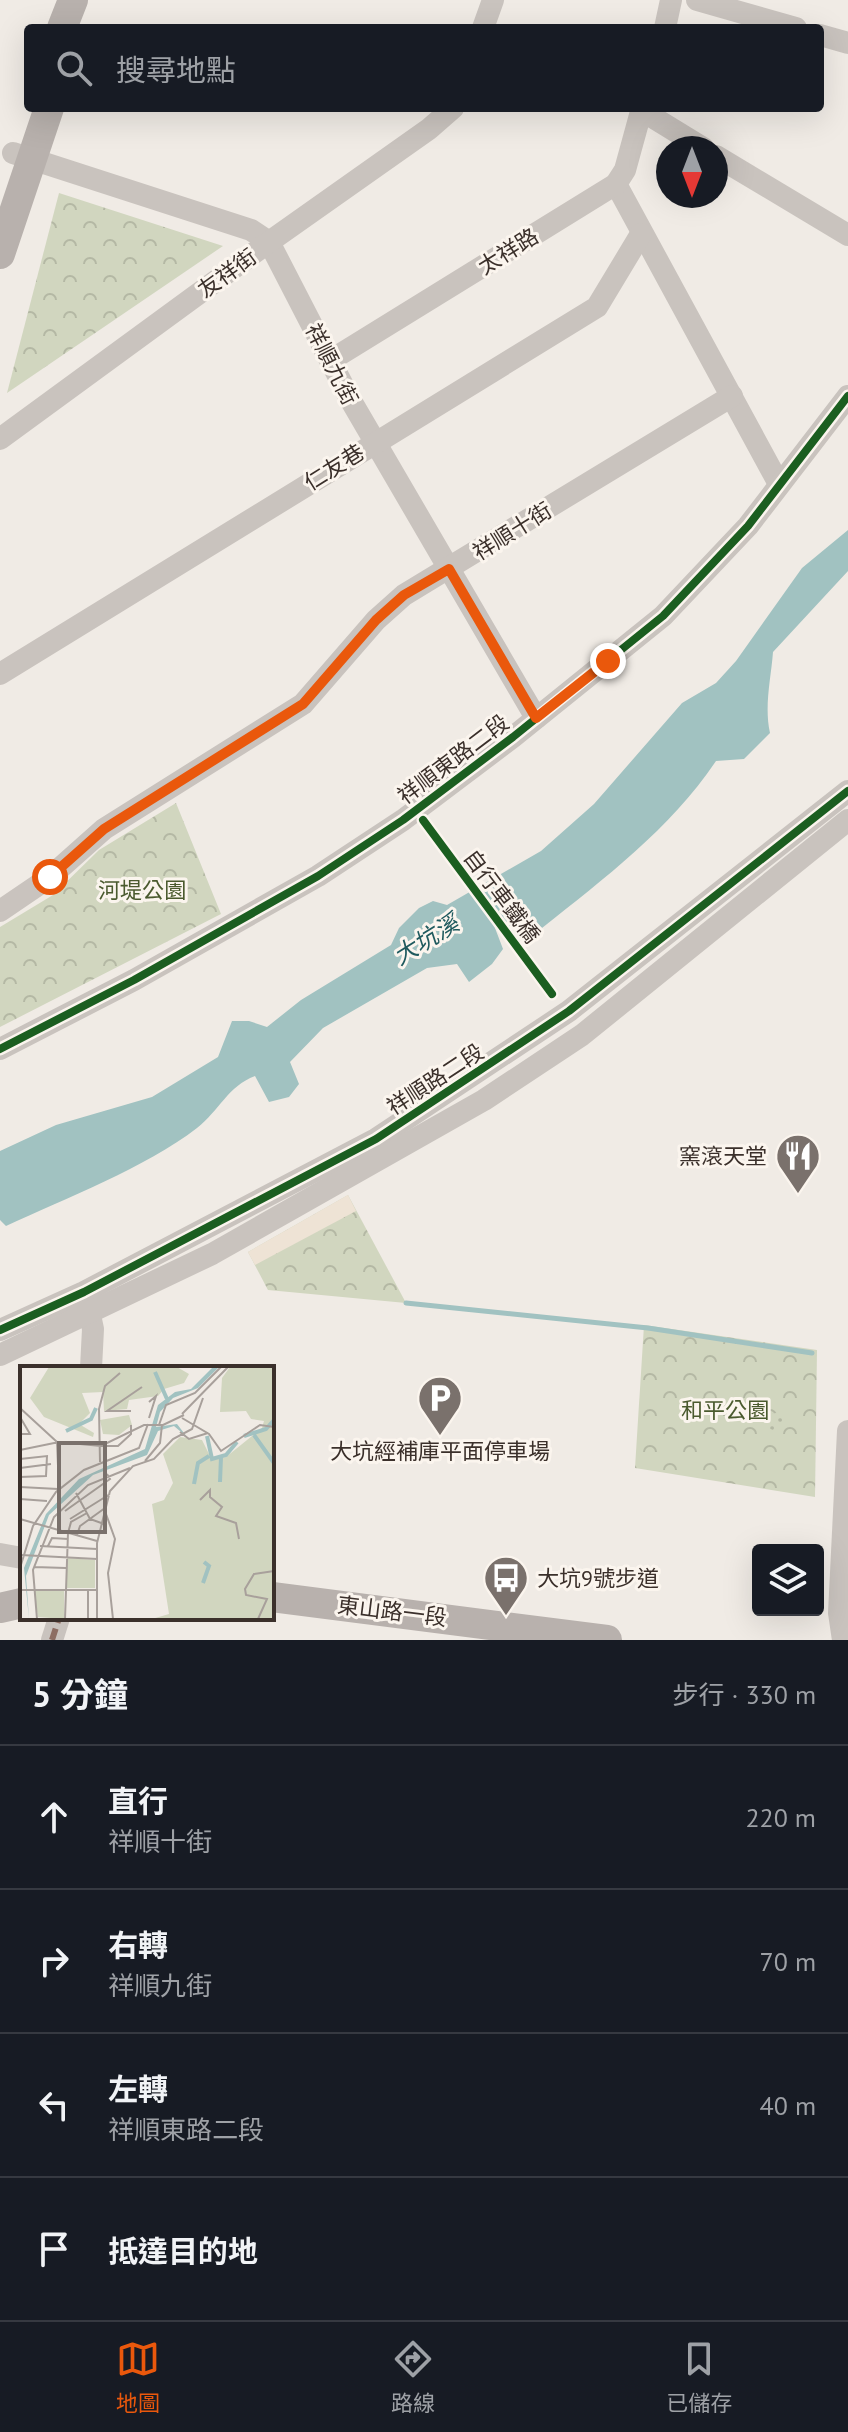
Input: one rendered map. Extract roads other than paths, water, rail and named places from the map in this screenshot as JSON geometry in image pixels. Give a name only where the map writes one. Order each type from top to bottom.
[{"type":"main road","points":[[64,24],[73,0]]},
{"type":"main road","points":[[82,24],[91,0]]},
{"type":"main road","points":[[0,254],[29,112]]},
{"type":"main road","points":[[0,194],[47,112]]},
{"type":"main road","name":"東山路一段","points":[[274,1597],[607,1640]]},
{"type":"main road","points":[[0,1608],[20,1603]]},
{"type":"street","points":[[484,24],[493,0]]},
{"type":"street","points":[[666,24],[671,0]]},
{"type":"street","points":[[697,0],[782,24]]},
{"type":"street","points":[[824,36],[848,43]]},
{"type":"street","name":"友祥街","points":[[0,439],[448,112]]},
{"type":"street","points":[[640,112],[625,170],[616,184],[779,484]]},
{"type":"street","points":[[646,112],[684,136]]},
{"type":"street","points":[[21,156],[251,230],[269,242]]},
{"type":"street","points":[[728,163],[848,235]]},
{"type":"street","name":"太祥路","points":[[331,360],[616,184]]},
{"type":"street","name":"仁友巷","points":[[0,674],[597,307],[641,234]]},
{"type":"street","name":"祥順九街","points":[[269,242],[374,443],[536,718]]},
{"type":"street","name":"祥順十街","points":[[0,911],[50,877],[104,829],[303,704],[376,620],[404,595],[732,396]]},
{"type":"street","name":"祥順東路二段","points":[[0,1049],[148,973],[318,876],[403,820],[536,718],[663,616],[748,526],[848,396]]},
{"type":"street","name":"祥順路二段","points":[[0,1330],[84,1292],[376,1139],[569,1011],[848,791]]},
{"type":"street","name":"祥順路二段","points":[[0,1355],[92,1314],[212,1254],[484,1100],[582,1035],[848,820]]},
{"type":"street","points":[[84,1292],[92,1314],[91,1366]]},
{"type":"street","points":[[843,1640],[839,1613],[848,1431]]},
{"type":"street","points":[[0,1554],[20,1558]]},
{"type":"street","points":[[52,1640],[58,1620]]},
{"type":"water","name":"大坑溪","points":[[848,530],[848,571],[773,652],[768,703],[770,733],[744,759],[716,761],[658,830],[589,890],[542,928],[538,925],[495,928],[503,949],[492,964],[469,982],[457,964],[427,968],[323,1028],[290,1062],[299,1084],[289,1097],[269,1102],[255,1076],[231,1092],[197,1128],[154,1156],[6,1226],[0,1220],[0,1151],[56,1125],[152,1097],[218,1057],[232,1021],[249,1021],[267,1027],[301,1000],[391,945],[399,928],[419,908],[433,901],[447,905],[541,851],[594,804],[682,703],[716,683],[736,661],[802,568]]},
{"type":"waterway","points":[[406,1303],[648,1328],[812,1353]]},
{"type":"place","name":"窯滾天堂","points":[[798,1195]]},
{"type":"place","name":"大坑經補庫平面停車場","points":[[440,1437]]},
{"type":"place","name":"大坑9號步道","points":[[506,1617]]},
{"type":"park label","name":"河堤公園","points":[[142,890]]},
{"type":"park label","name":"和平公園","points":[[725,1410]]}]
